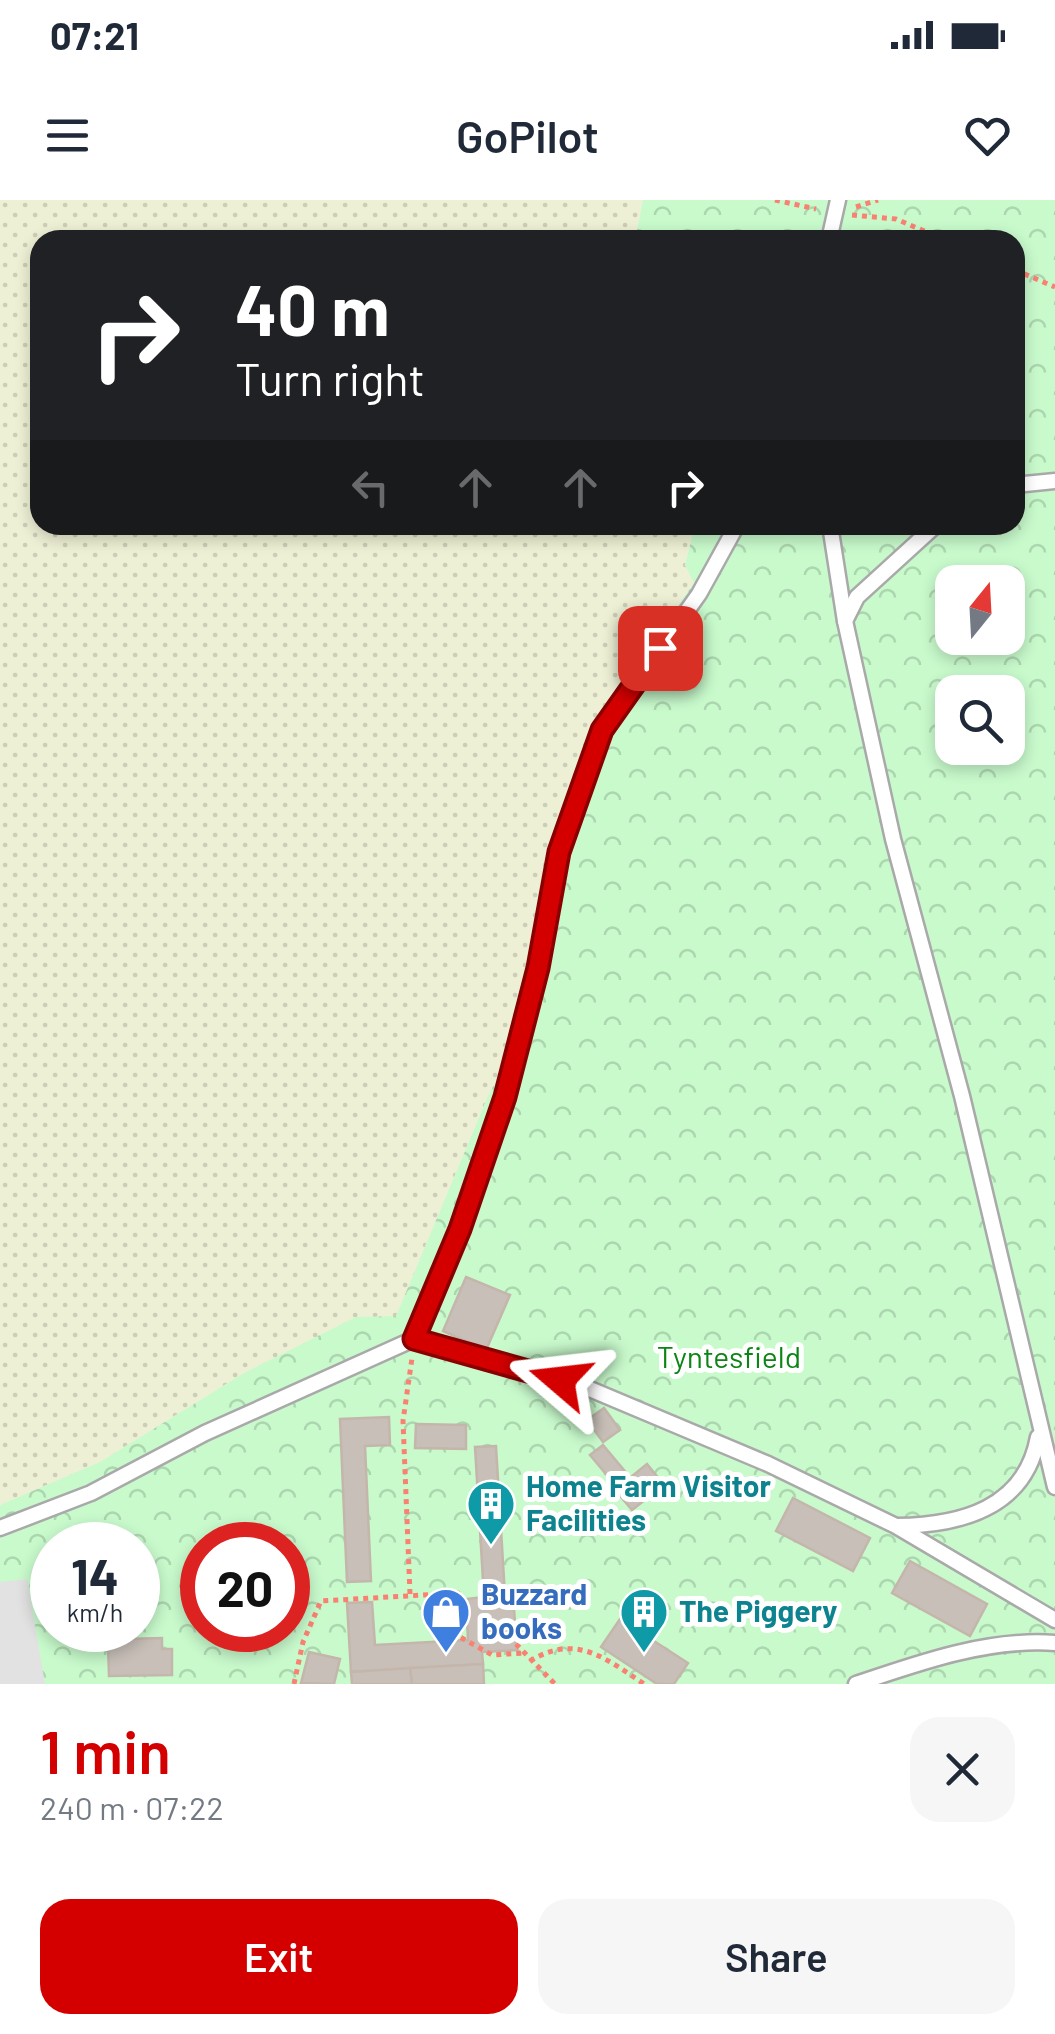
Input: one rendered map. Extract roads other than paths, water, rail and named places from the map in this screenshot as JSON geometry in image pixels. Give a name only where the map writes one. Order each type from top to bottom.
[{"type":"lane","points":[[1025,484],[1055,481]]},
{"type":"lane","points":[[414,1339],[460,1229],[505,1097],[538,968],[559,852],[602,730],[699,594],[731,535]]},
{"type":"lane","points":[[832,535],[845,621],[892,838],[962,1096],[1055,1488]]},
{"type":"lane","points":[[845,621],[857,597],[925,535]]},
{"type":"lane","points":[[0,1528],[91,1493],[205,1433],[414,1339],[585,1387],[768,1464],[896,1526],[1055,1620]]},
{"type":"lane","points":[[896,1526],[947,1524],[984,1510],[1014,1487],[1027,1468],[1039,1429]]},
{"type":"lane","points":[[856,1684],[922,1662],[1026,1641],[1055,1644]]},
{"type":"place","name":"Home Farm Visitor Facilities","points":[[491,1546]]},
{"type":"place","name":"Buzzard books","points":[[446,1654]]},
{"type":"place","name":"The Piggery","points":[[644,1654]]},
{"type":"park label","name":"Tyntesfield","points":[[729,1358]]}]
